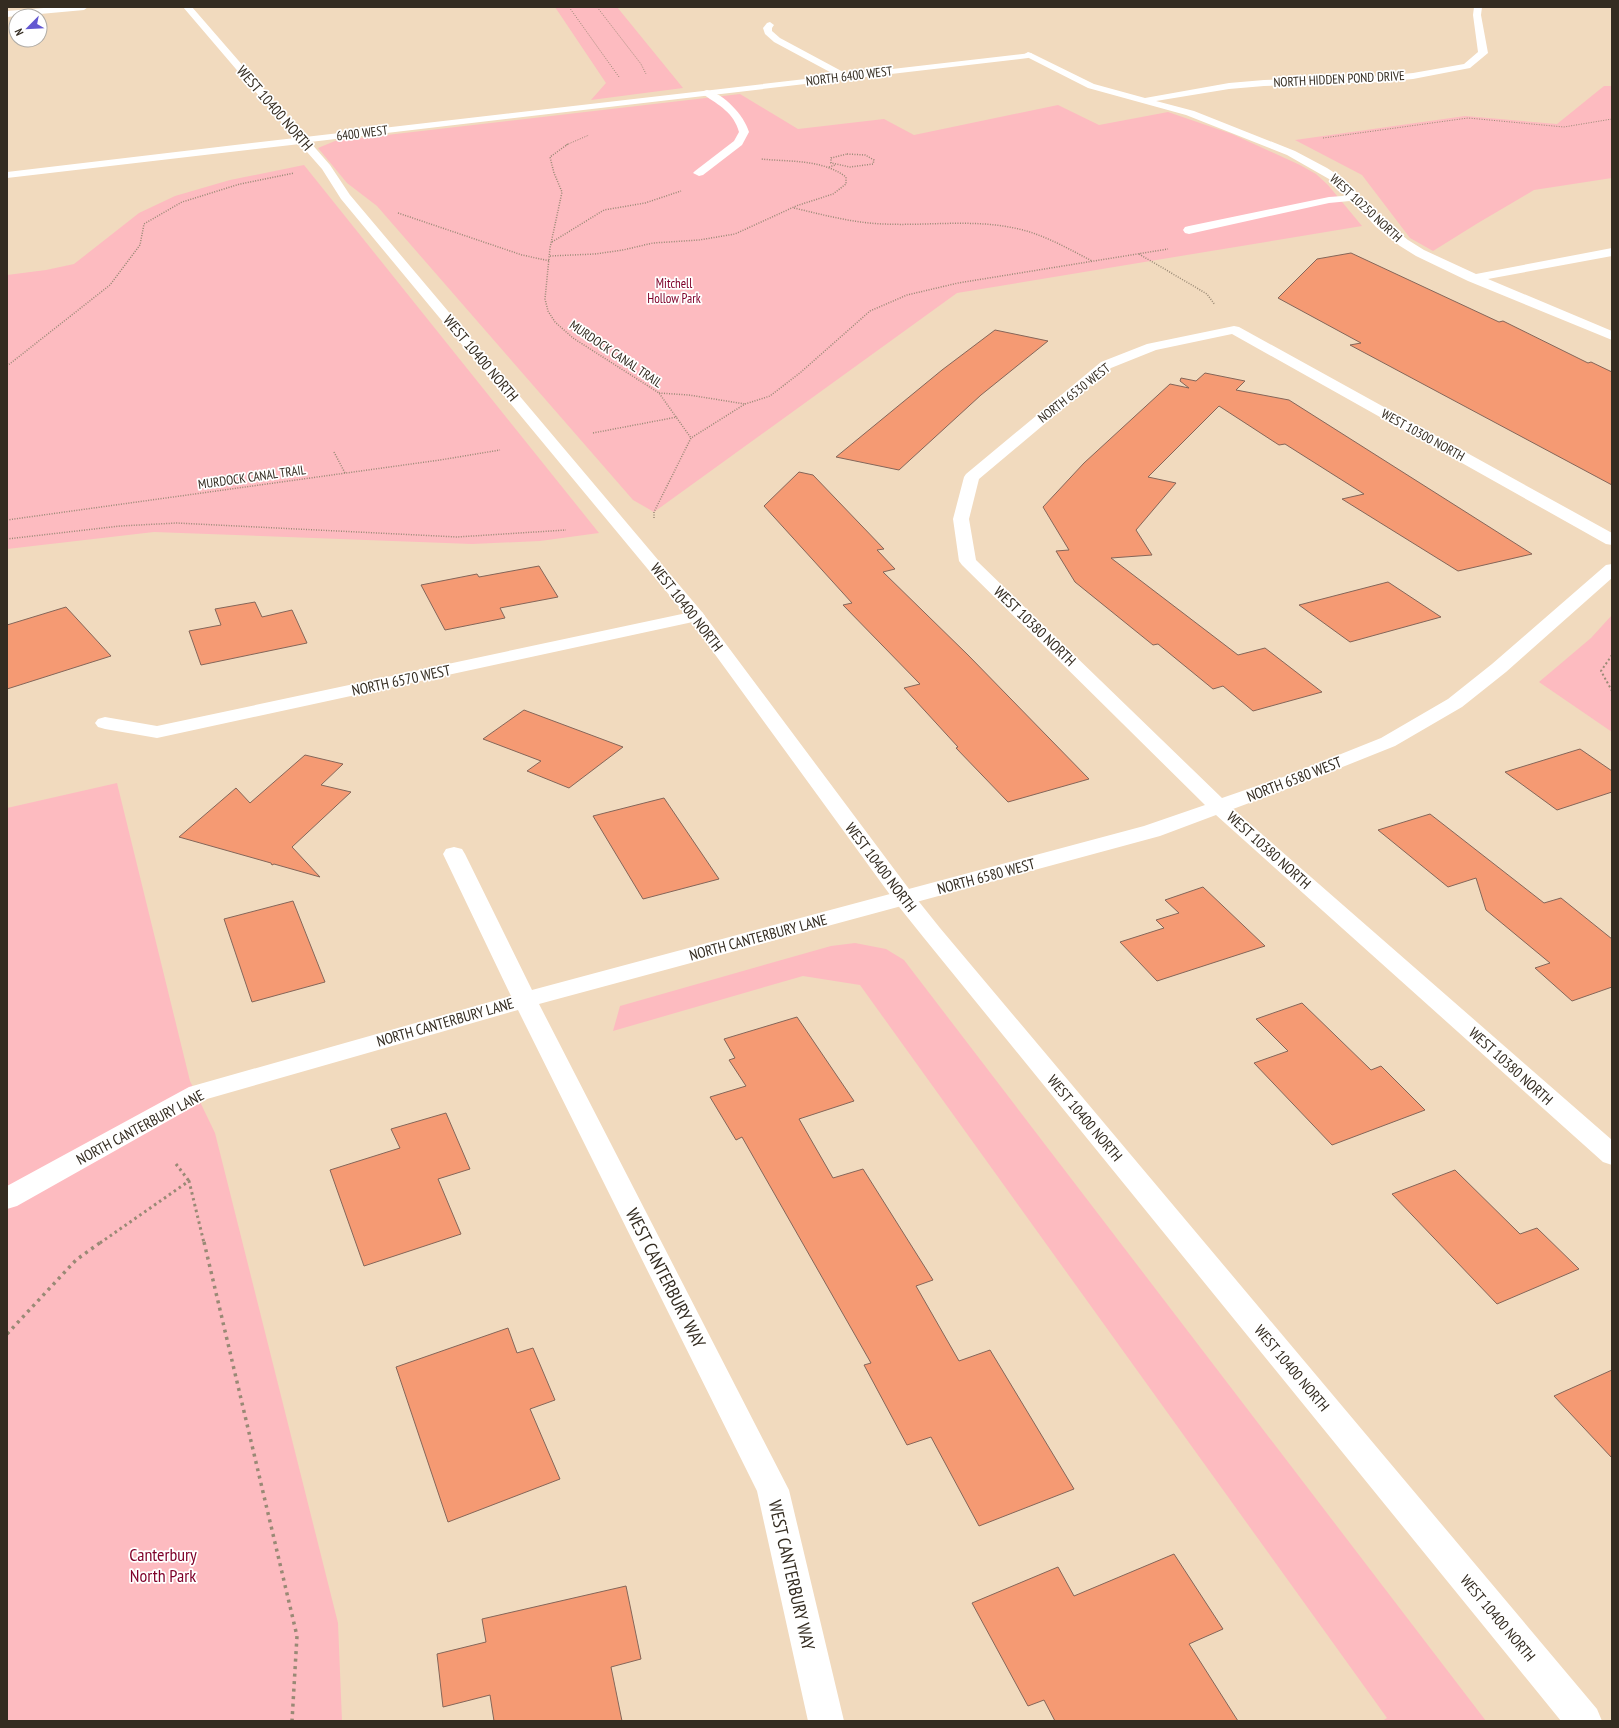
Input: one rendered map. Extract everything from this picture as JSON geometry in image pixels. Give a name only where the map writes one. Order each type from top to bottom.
[{"type":"street","points":[[7,14],[84,7]]},
{"type":"street","name":"WEST 10400 NORTH","points":[[187,7],[326,167],[345,197],[696,616],[904,898],[1584,1721]]},
{"type":"street","name":"NORTH HIDDEN POND DRIVE","points":[[1144,100],[1229,86],[1264,83],[1382,79],[1446,71],[1467,66],[1483,53],[1477,15],[1478,7]]},
{"type":"street","points":[[770,25],[767,28],[768,32],[777,40],[844,76]]},
{"type":"street","name":"WEST 10250 NORTH","points":[[1028,55],[1091,86],[1190,114],[1291,153],[1340,181],[1380,224],[1404,243],[1436,261],[1473,278],[1612,336]]},
{"type":"street","name":"NORTH 6400 WEST","points":[[670,97],[1028,55]]},
{"type":"street","points":[[699,173],[738,143],[744,132],[742,125],[732,110],[707,93]]},
{"type":"street","name":"6400 WEST","points":[[7,175],[670,97]]},
{"type":"street","points":[[1189,230],[1329,200],[1356,198]]},
{"type":"street","points":[[1473,278],[1612,252]]},
{"type":"street","name":"NORTH 6530 WEST","points":[[962,520],[972,477],[1106,365],[1152,346],[1234,330]]},
{"type":"street","name":"WEST 10300 NORTH","points":[[1234,330],[1612,540]]},
{"type":"street","name":"WEST 10380 NORTH","points":[[962,520],[968,561],[1219,806],[1612,1156]]},
{"type":"street","name":"NORTH 6580 WEST","points":[[904,898],[1152,831],[1294,780],[1388,742],[1455,702],[1499,668],[1612,569]]},
{"type":"street","name":"NORTH 6570 WEST","points":[[105,724],[157,732],[696,616]]},
{"type":"street","name":"WEST CANTERBURY WAY","points":[[454,854],[525,1000],[773,1490],[826,1721]]},
{"type":"street","name":"NORTH CANTERBURY LANE","points":[[7,1199],[198,1093],[525,1000],[904,898]]},
{"type":"path","points":[[569,7],[620,80]]},
{"type":"path","points":[[597,7],[641,64],[647,76]]},
{"type":"path","points":[[1320,139],[1468,118],[1564,127],[1612,119]]},
{"type":"path","name":"MURDOCK CANAL TRAIL","points":[[592,134],[565,146],[550,157],[554,173],[562,192],[551,242],[545,298],[548,311],[555,322],[572,338],[658,393],[691,438]]},
{"type":"path","points":[[826,167],[835,165],[853,168],[873,164],[874,160],[870,156],[847,154],[831,158],[831,163],[835,165]]},
{"type":"path","points":[[550,256],[595,254],[623,250],[653,243],[699,240],[735,234],[794,207],[833,194],[846,184],[846,177],[843,174],[826,167],[722,155]]},
{"type":"path","points":[[7,366],[110,285],[140,245],[144,224],[182,202],[240,184],[326,167]]},
{"type":"path","points":[[551,242],[604,210],[645,203],[683,191]]},
{"type":"path","points":[[345,197],[522,256],[550,261]]},
{"type":"path","points":[[794,207],[854,222],[892,224],[994,224],[1016,228],[1055,242],[1093,262]]},
{"type":"path","points":[[654,518],[654,512],[691,438],[745,404],[770,396],[801,372],[870,311],[907,295],[958,283],[1169,249]]},
{"type":"path","points":[[1139,254],[1207,294],[1216,305]]},
{"type":"path","points":[[658,393],[689,395],[745,404]]},
{"type":"path","points":[[593,433],[677,417]]},
{"type":"path","name":"MURDOCK CANAL TRAIL","points":[[7,520],[440,460],[500,450]]},
{"type":"path","points":[[334,452],[345,473]]},
{"type":"path","points":[[7,539],[148,524],[185,524],[457,537],[566,530]]},
{"type":"path","points":[[1612,655],[1601,671],[1612,692]]},
{"type":"path","points":[[176,1164],[189,1181],[297,1636],[292,1721]]},
{"type":"path","points":[[7,1334],[76,1260],[189,1181]]},
{"type":"green space","points":[[555,7],[617,7],[683,88],[591,100],[606,83]]},
{"type":"green space","points":[[1604,86],[1612,86],[1612,178],[1534,190],[1433,251],[1410,238],[1362,175],[1295,140],[1465,116],[1557,124]]},
{"type":"green space","name":"Mitchell Hollow Park","points":[[740,94],[798,129],[884,119],[914,135],[1058,105],[1099,125],[1168,112],[1232,134],[1300,165],[1316,174],[1328,185],[1362,226],[957,293],[654,512],[633,500],[377,206],[347,183],[318,148],[335,141]]},
{"type":"green space","points":[[304,165],[599,533],[540,541],[472,544],[154,532],[7,549],[7,275],[46,270],[74,264],[139,213],[175,196],[230,180]]},
{"type":"green space","points":[[1612,615],[1612,732],[1539,682],[1591,638]]},
{"type":"green space","name":"Canterbury North Park","points":[[117,783],[190,1081],[215,1133],[338,1623],[342,1721],[7,1721],[7,808]]},
{"type":"green space","points":[[855,943],[886,949],[904,960],[1486,1721],[1382,1721],[1387,1718],[860,985],[803,976],[613,1031],[620,1006],[831,946]]},
{"type":"building","points":[[1351,253],[1499,322],[1503,321],[1588,363],[1591,362],[1612,372],[1612,485],[1350,345],[1361,343],[1278,298],[1317,259]]},
{"type":"building","points":[[995,330],[1048,341],[981,395],[899,470],[836,457],[942,370]]},
{"type":"building","points":[[1205,373],[1245,381],[1236,390],[1289,400],[1532,554],[1458,571],[1342,499],[1364,494],[1285,444],[1279,445],[1219,406],[1148,477],[1176,483],[1136,530],[1152,555],[1111,558],[1238,655],[1265,648],[1322,692],[1253,711],[1223,686],[1213,689],[1158,644],[1153,645],[1075,582],[1056,551],[1069,550],[1043,507],[1084,463],[1170,384],[1189,388],[1180,381],[1181,378],[1196,381]]},
{"type":"building","points":[[799,472],[813,475],[884,549],[877,550],[895,569],[883,572],[968,655],[1089,779],[1008,802],[956,748],[958,747],[904,688],[920,684],[843,605],[852,603],[764,506]]},
{"type":"building","points":[[539,566],[558,597],[500,608],[505,618],[445,630],[421,585],[477,574],[479,577]]},
{"type":"building","points":[[1388,582],[1441,617],[1350,642],[1299,605]]},
{"type":"building","points":[[255,602],[262,617],[292,610],[307,643],[201,665],[189,631],[221,625],[215,609]]},
{"type":"building","points":[[66,607],[111,656],[7,689],[7,625]]},
{"type":"building","points":[[524,710],[623,747],[569,788],[527,771],[541,761],[483,739]]},
{"type":"building","points":[[1580,749],[1612,771],[1612,792],[1557,810],[1505,772]]},
{"type":"building","points":[[305,755],[343,764],[321,785],[351,792],[292,847],[320,877],[274,864],[272,865],[271,863],[179,837],[236,788],[250,803]]},
{"type":"building","points":[[664,798],[719,879],[643,899],[593,816]]},
{"type":"building","points":[[1430,814],[1544,903],[1561,898],[1612,939],[1612,987],[1572,1001],[1535,968],[1550,963],[1486,910],[1476,878],[1448,887],[1378,830]]},
{"type":"building","points":[[1203,887],[1265,946],[1157,981],[1120,942],[1164,928],[1156,920],[1179,913],[1165,900]]},
{"type":"building","points":[[293,901],[325,982],[252,1002],[224,919]]},
{"type":"building","points":[[1302,1003],[1371,1070],[1381,1066],[1425,1110],[1332,1145],[1254,1063],[1288,1051],[1256,1019]]},
{"type":"building","points":[[797,1017],[854,1101],[799,1119],[833,1178],[863,1169],[933,1280],[916,1286],[959,1361],[990,1350],[1074,1489],[979,1526],[931,1437],[907,1445],[864,1365],[871,1363],[742,1137],[736,1140],[710,1097],[746,1086],[729,1060],[735,1058],[724,1039]]},
{"type":"building","points":[[446,1113],[470,1169],[438,1179],[461,1234],[364,1266],[330,1170],[400,1148],[391,1129]]},
{"type":"building","points":[[1455,1170],[1520,1234],[1537,1228],[1579,1269],[1497,1304],[1392,1194]]},
{"type":"building","points":[[508,1328],[517,1353],[533,1348],[555,1400],[530,1409],[560,1479],[448,1522],[396,1367]]},
{"type":"building","points":[[1612,1370],[1612,1458],[1554,1396]]},
{"type":"building","points":[[1174,1554],[1223,1629],[1189,1644],[1238,1721],[1055,1721],[1044,1700],[1028,1706],[972,1603],[1058,1567],[1074,1596]]},
{"type":"building","points":[[626,1586],[641,1659],[611,1667],[622,1721],[494,1721],[490,1695],[443,1707],[437,1654],[486,1642],[482,1619]]}]
